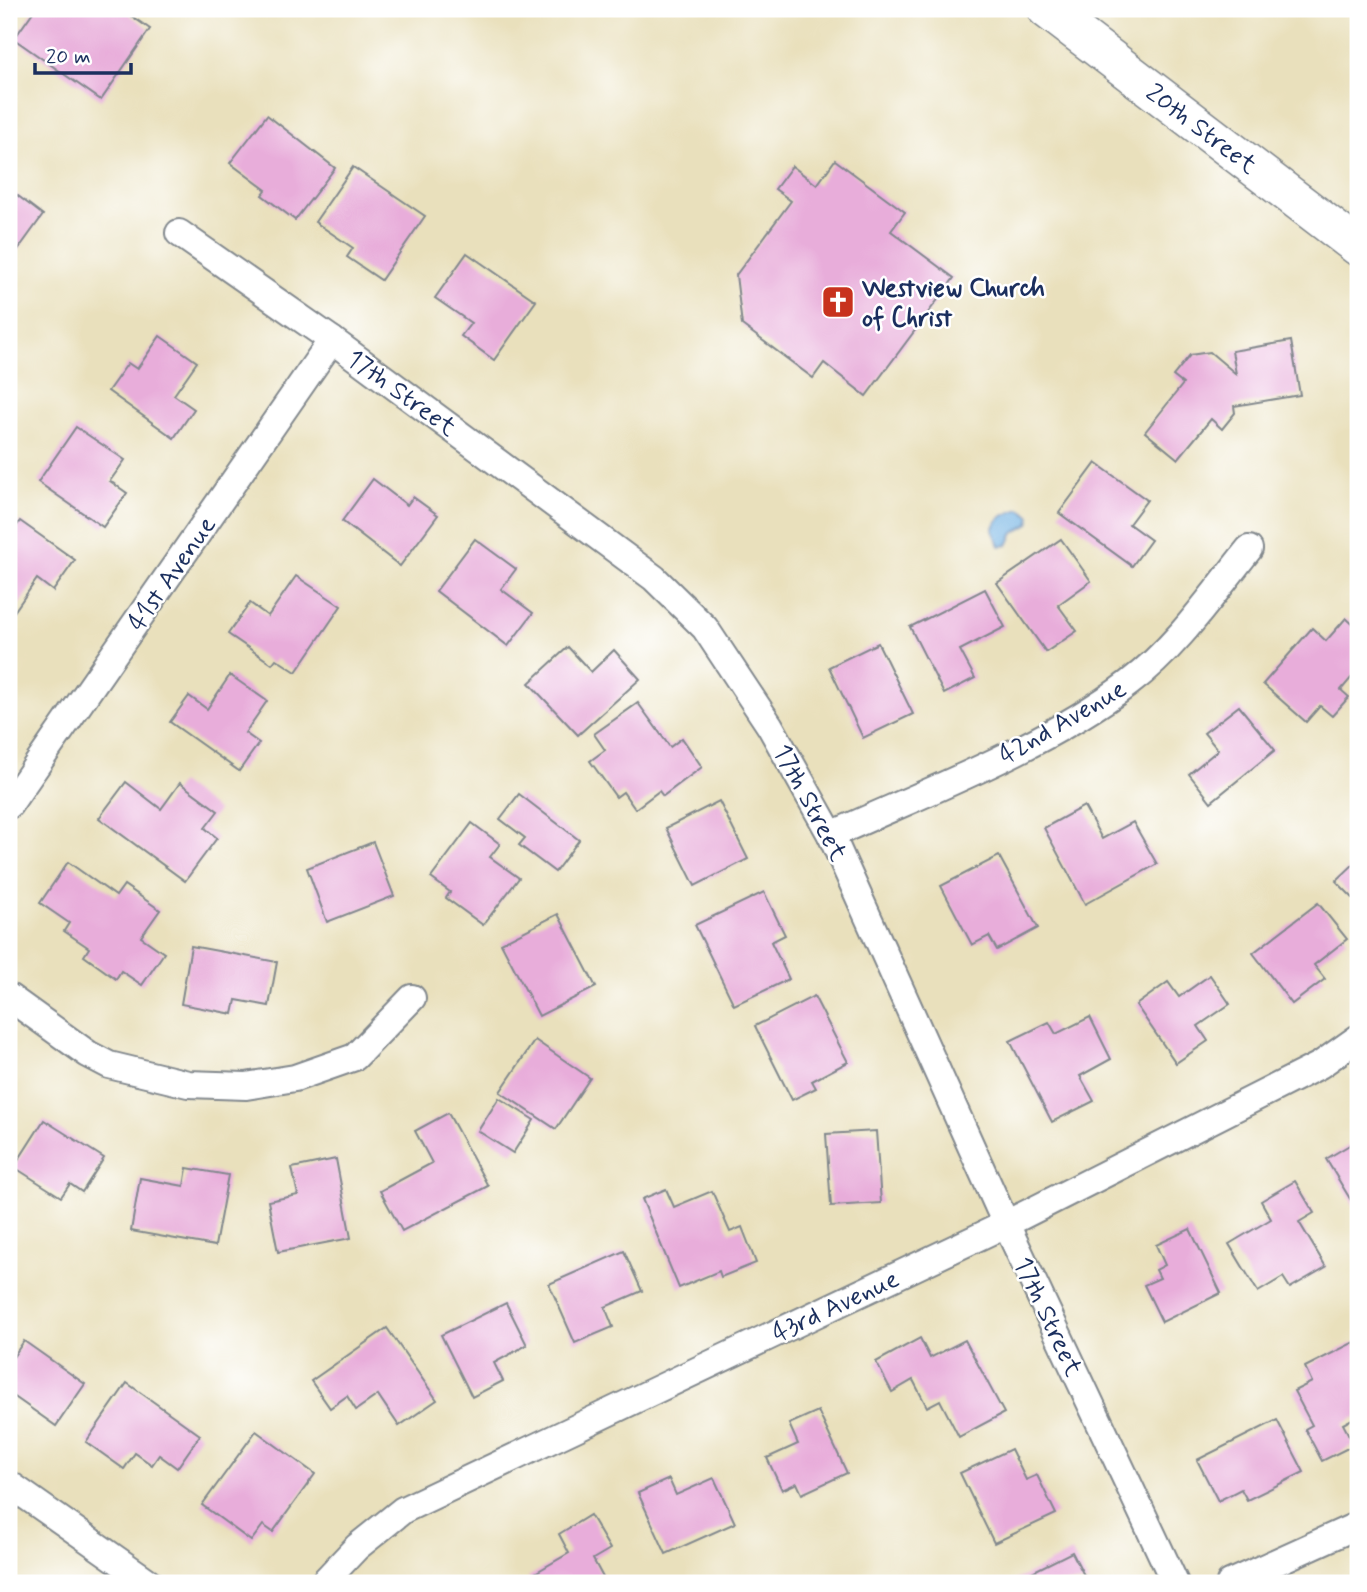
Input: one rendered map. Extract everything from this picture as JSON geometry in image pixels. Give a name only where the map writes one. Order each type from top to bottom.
[{"type":"main road","name":"20th Street","points":[[1046,9],[1358,247]]},
{"type":"street","name":"17th Street","points":[[178,233],[332,340],[654,578],[705,628],[770,726],[831,835],[1006,1224],[1175,1583]]},
{"type":"street","name":"41st Avenue","points":[[9,805],[332,340]]},
{"type":"street","name":"42nd Avenue","points":[[831,835],[995,760],[1077,717],[1130,683],[1173,643],[1249,549]]},
{"type":"street","points":[[9,997],[88,1054],[110,1065],[188,1084],[246,1086],[295,1078],[355,1057],[412,998]]},
{"type":"street","name":"43rd Avenue","points":[[323,1583],[357,1547],[403,1510],[1006,1224],[1320,1065],[1358,1038]]},
{"type":"street","points":[[9,1484],[150,1583]]},
{"type":"street","points":[[1230,1583],[1358,1525]]},
{"type":"water","points":[[1020,509],[1031,516],[1029,524],[1014,533],[1008,545],[1000,546],[993,530],[995,525],[1003,516]]},
{"type":"building","points":[[35,9],[134,9],[130,15],[150,29],[101,100],[14,39]]},
{"type":"building","points":[[267,115],[335,168],[295,220],[262,195],[266,190],[230,163]]},
{"type":"building","name":"Westview Church of Christ","points":[[835,160],[905,212],[891,231],[954,278],[866,396],[824,363],[813,378],[742,325],[736,275],[791,201],[775,189],[792,166],[817,185]]},
{"type":"building","points":[[353,167],[425,216],[381,280],[347,257],[353,248],[315,222]]},
{"type":"building","points":[[9,189],[43,215],[9,262]]},
{"type":"building","points":[[467,253],[536,301],[494,360],[461,336],[471,323],[435,298]]},
{"type":"building","points":[[160,336],[197,362],[174,395],[194,409],[174,438],[108,391],[128,363],[137,369]]},
{"type":"building","points":[[1291,341],[1300,395],[1234,406],[1235,413],[1222,429],[1211,419],[1178,459],[1145,432],[1183,384],[1173,376],[1190,355],[1210,352],[1236,374],[1232,351]]},
{"type":"building","points":[[76,427],[125,460],[110,481],[127,493],[103,527],[38,482]]},
{"type":"building","points":[[1096,463],[1147,500],[1129,524],[1151,540],[1132,566],[1059,513]]},
{"type":"building","points":[[373,479],[407,505],[413,497],[438,515],[400,566],[342,521]]},
{"type":"building","points":[[20,521],[75,560],[53,591],[37,579],[9,619],[9,532],[11,534]]},
{"type":"building","points":[[475,539],[516,569],[501,589],[533,613],[508,646],[436,591]]},
{"type":"building","points":[[1061,539],[1091,581],[1058,605],[1077,631],[1046,652],[997,583]]},
{"type":"building","points":[[296,576],[341,606],[296,672],[276,659],[272,664],[228,634],[250,603],[268,616]]},
{"type":"building","points":[[985,589],[1005,627],[960,650],[975,678],[944,694],[910,627]]},
{"type":"building","points":[[1346,618],[1358,629],[1358,670],[1341,690],[1349,697],[1332,716],[1320,706],[1306,722],[1263,684],[1312,628],[1326,641]]},
{"type":"building","points":[[878,643],[913,714],[863,738],[829,667]]},
{"type":"building","points":[[568,647],[591,672],[614,650],[640,679],[578,735],[529,683]]},
{"type":"building","points":[[230,675],[267,701],[245,733],[259,743],[239,771],[170,722],[189,696],[207,709]]},
{"type":"building","points":[[638,703],[670,747],[682,738],[702,767],[663,796],[659,791],[635,809],[623,792],[616,797],[590,761],[605,750],[594,734]]},
{"type":"building","points":[[1239,706],[1275,750],[1211,802],[1189,774],[1218,750],[1204,733]]},
{"type":"building","points":[[126,782],[161,809],[180,783],[218,811],[205,828],[217,838],[185,881],[99,818]]},
{"type":"building","points":[[519,794],[579,840],[555,872],[519,845],[525,838],[500,819]]},
{"type":"building","points":[[719,801],[748,859],[695,886],[666,828]]},
{"type":"building","points":[[1084,806],[1102,839],[1133,822],[1157,864],[1085,904],[1044,828]]},
{"type":"building","points":[[472,823],[500,844],[490,857],[519,878],[483,925],[446,898],[450,892],[431,878]]},
{"type":"building","points":[[373,842],[394,896],[327,922],[307,868]]},
{"type":"building","points":[[999,856],[1038,928],[997,950],[989,936],[972,945],[941,886]]},
{"type":"building","points":[[1358,860],[1358,903],[1336,881]]},
{"type":"building","points":[[68,862],[116,896],[124,885],[160,910],[141,937],[164,953],[142,985],[121,971],[116,979],[84,956],[89,948],[64,931],[69,923],[40,903]]},
{"type":"building","points":[[764,892],[785,935],[771,942],[789,979],[734,1005],[695,925]]},
{"type":"building","points":[[1318,903],[1347,939],[1314,965],[1325,979],[1292,1004],[1253,953]]},
{"type":"building","points":[[558,914],[596,987],[539,1016],[501,943]]},
{"type":"building","points":[[191,946],[277,962],[269,1006],[236,1000],[233,1014],[181,1004]]},
{"type":"building","points":[[1210,975],[1230,1004],[1198,1026],[1208,1041],[1176,1063],[1136,1005],[1168,982],[1179,997]]},
{"type":"building","points":[[814,996],[848,1062],[812,1081],[816,1088],[792,1100],[755,1026]]},
{"type":"building","points":[[1090,1017],[1111,1059],[1080,1076],[1094,1101],[1052,1122],[1010,1041],[1049,1022],[1056,1034]]},
{"type":"building","points":[[535,1040],[590,1078],[556,1129],[500,1092]]},
{"type":"building","points":[[499,1098],[534,1120],[513,1153],[478,1131]]},
{"type":"building","points":[[448,1113],[488,1186],[402,1231],[380,1191],[432,1163],[415,1131]]},
{"type":"building","points":[[44,1120],[104,1158],[82,1192],[70,1184],[61,1197],[14,1167]]},
{"type":"building","points":[[876,1131],[881,1203],[831,1206],[826,1134]]},
{"type":"building","points":[[1358,1140],[1358,1212],[1326,1159]]},
{"type":"building","points":[[336,1159],[351,1238],[278,1252],[268,1201],[298,1195],[292,1168]]},
{"type":"building","points":[[187,1168],[228,1175],[215,1246],[131,1231],[140,1178],[184,1186]]},
{"type":"building","points":[[1295,1181],[1314,1213],[1299,1222],[1326,1267],[1290,1288],[1283,1277],[1258,1292],[1229,1244],[1271,1219],[1261,1201]]},
{"type":"building","points":[[666,1189],[674,1207],[712,1191],[730,1232],[742,1227],[756,1263],[721,1277],[719,1271],[679,1288],[642,1199]]},
{"type":"building","points":[[1190,1229],[1221,1293],[1162,1322],[1144,1285],[1160,1278],[1156,1270],[1165,1265],[1156,1245]]},
{"type":"building","points":[[624,1251],[642,1291],[605,1307],[613,1327],[575,1343],[549,1284]]},
{"type":"building","points":[[506,1303],[527,1345],[494,1363],[503,1381],[472,1397],[441,1335]]},
{"type":"building","points":[[387,1328],[437,1400],[399,1426],[378,1395],[356,1410],[347,1396],[330,1408],[311,1381]]},
{"type":"building","points":[[920,1338],[930,1358],[965,1340],[1004,1413],[959,1437],[940,1400],[927,1407],[913,1380],[892,1392],[876,1362]]},
{"type":"building","points":[[24,1341],[85,1384],[56,1426],[9,1393],[9,1363]]},
{"type":"building","points":[[1354,1342],[1358,1351],[1358,1416],[1343,1424],[1354,1445],[1322,1461],[1305,1429],[1312,1425],[1294,1391],[1312,1382],[1305,1367]]},
{"type":"building","points":[[127,1383],[200,1435],[177,1468],[159,1455],[152,1465],[135,1453],[124,1469],[86,1442]]},
{"type":"building","points":[[818,1411],[847,1473],[802,1494],[797,1483],[782,1490],[767,1458],[798,1444],[789,1424]]},
{"type":"building","points":[[1277,1420],[1304,1472],[1247,1500],[1241,1489],[1218,1501],[1197,1460]]},
{"type":"building","points":[[256,1431],[315,1474],[273,1532],[263,1525],[251,1541],[202,1505]]},
{"type":"building","points":[[1011,1449],[1026,1480],[1037,1475],[1056,1514],[994,1543],[960,1473]]},
{"type":"building","points":[[714,1478],[735,1523],[666,1554],[638,1493],[669,1479],[676,1495]]},
{"type":"building","points":[[590,1515],[610,1549],[593,1559],[606,1583],[532,1583],[528,1577],[569,1553],[559,1534]]},
{"type":"building","points":[[1072,1552],[1088,1583],[1010,1583]]},
{"type":"place","name":"Westview Church of Christ","points":[[838,302]]}]
